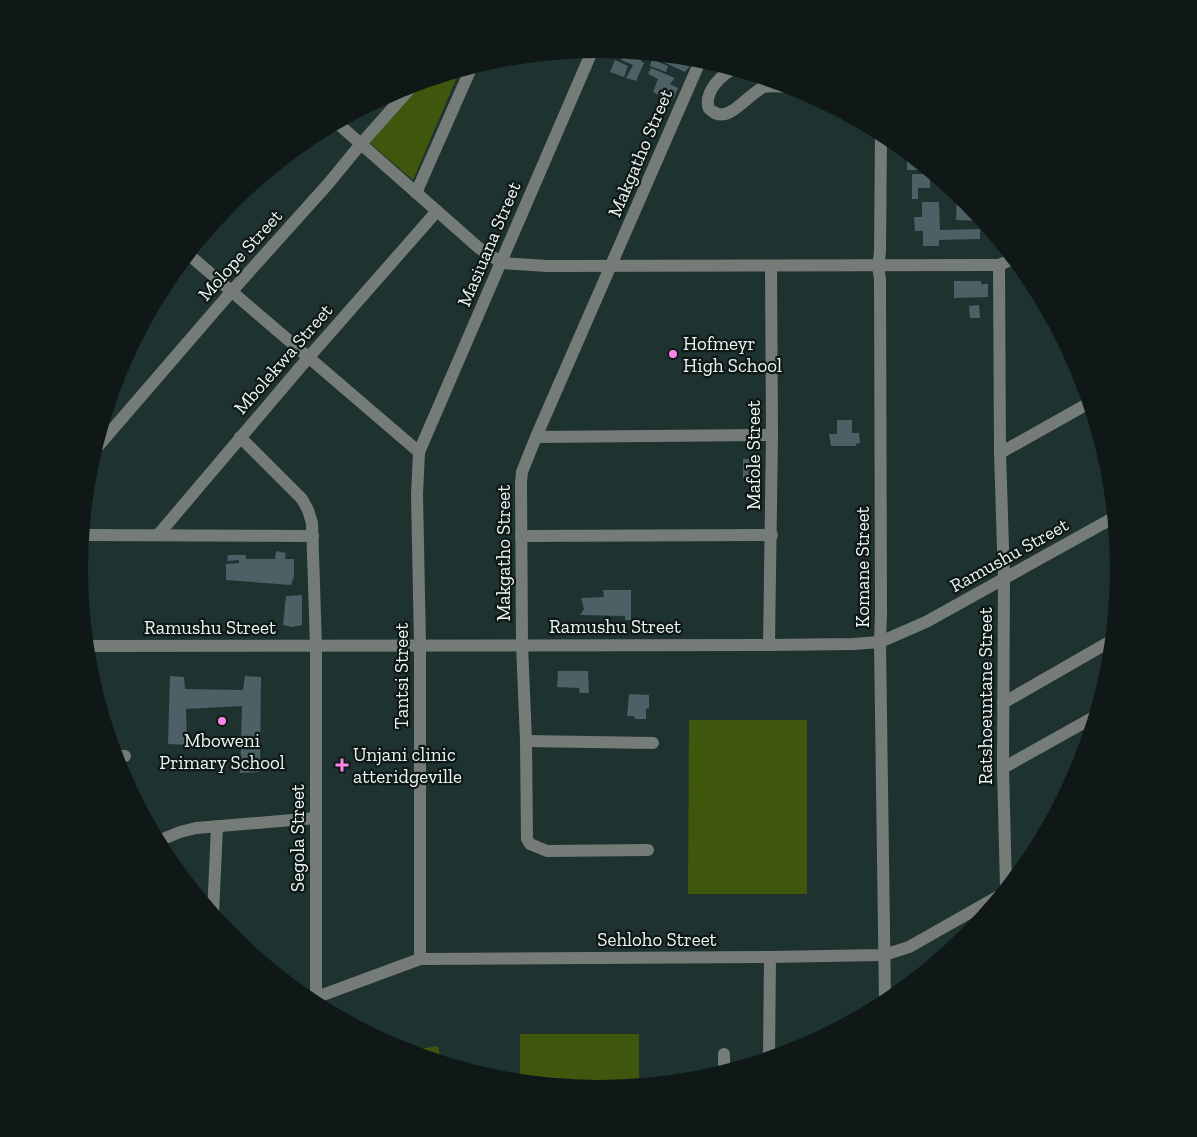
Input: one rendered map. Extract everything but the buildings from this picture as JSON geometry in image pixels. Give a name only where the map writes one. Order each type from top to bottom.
[{"type":"street","name":"Masiuana Street","points":[[419,452],[589,58]]},
{"type":"street","name":"Makgatho Street","points":[[648,850],[547,850],[530,844],[526,832],[526,741],[522,645],[522,472],[698,67]]},
{"type":"street","points":[[725,73],[716,83],[709,97],[709,110],[715,114],[722,116],[729,113],[763,88],[771,88]]},
{"type":"street","points":[[416,193],[468,74]]},
{"type":"street","name":"Molope Street","points":[[104,439],[404,96]]},
{"type":"street","points":[[341,127],[479,248],[502,263],[531,266],[878,266],[999,265],[1007,262]]},
{"type":"street","name":"Komane Street","points":[[881,143],[880,252],[878,266],[880,299],[880,642],[884,992]]},
{"type":"street","name":"Mbolekwa Street","points":[[158,535],[308,358],[438,211]]},
{"type":"street","points":[[192,258],[419,452]]},
{"type":"street","name":"Ratshoeuntane Street","points":[[999,265],[1000,452],[1004,579],[1002,768],[1006,878]]},
{"type":"street","name":"Mafole Street","points":[[770,645],[772,535],[771,266]]},
{"type":"street","points":[[1000,452],[1083,406]]},
{"type":"street","points":[[536,437],[772,435]]},
{"type":"street","name":"Segola Street","points":[[240,437],[302,499],[308,510],[313,536],[316,646],[313,992]]},
{"type":"street","name":"Tantsi Street","points":[[419,452],[417,494],[420,645],[420,959]]},
{"type":"street","name":"Ramushu Street","points":[[94,646],[770,645],[880,642],[926,622],[1107,521]]},
{"type":"street","points":[[89,535],[313,536]]},
{"type":"street","points":[[521,536],[772,535]]},
{"type":"street","points":[[1003,703],[1103,645]]},
{"type":"street","points":[[1002,768],[1086,722]]},
{"type":"street","points":[[526,741],[653,743]]},
{"type":"street","points":[[165,838],[180,832],[217,826],[316,818]]},
{"type":"street","points":[[213,904],[217,826]]},
{"type":"street","name":"Sehloho Street","points":[[319,996],[420,959],[884,955],[909,947],[984,904]]},
{"type":"street","points":[[770,957],[770,1050]]},
{"type":"street","points":[[724,1054],[724,1064]]},
{"type":"green space","points":[[457,78],[413,180],[370,143],[414,92]]},
{"type":"green space","points":[[689,720],[807,720],[807,894],[688,894]]},
{"type":"green space","points":[[520,1034],[639,1034],[639,1077],[598,1080],[520,1073]]},
{"type":"green space","points":[[438,1046],[440,1054],[434,1052],[424,1048]]},
{"type":"place","name":"Hofmeyr High School","points":[[673,354]]},
{"type":"place","name":"Mboweni Primary School","points":[[222,721]]},
{"type":"place","name":"Unjani clinic atteridgeville","points":[[342,765]]}]
